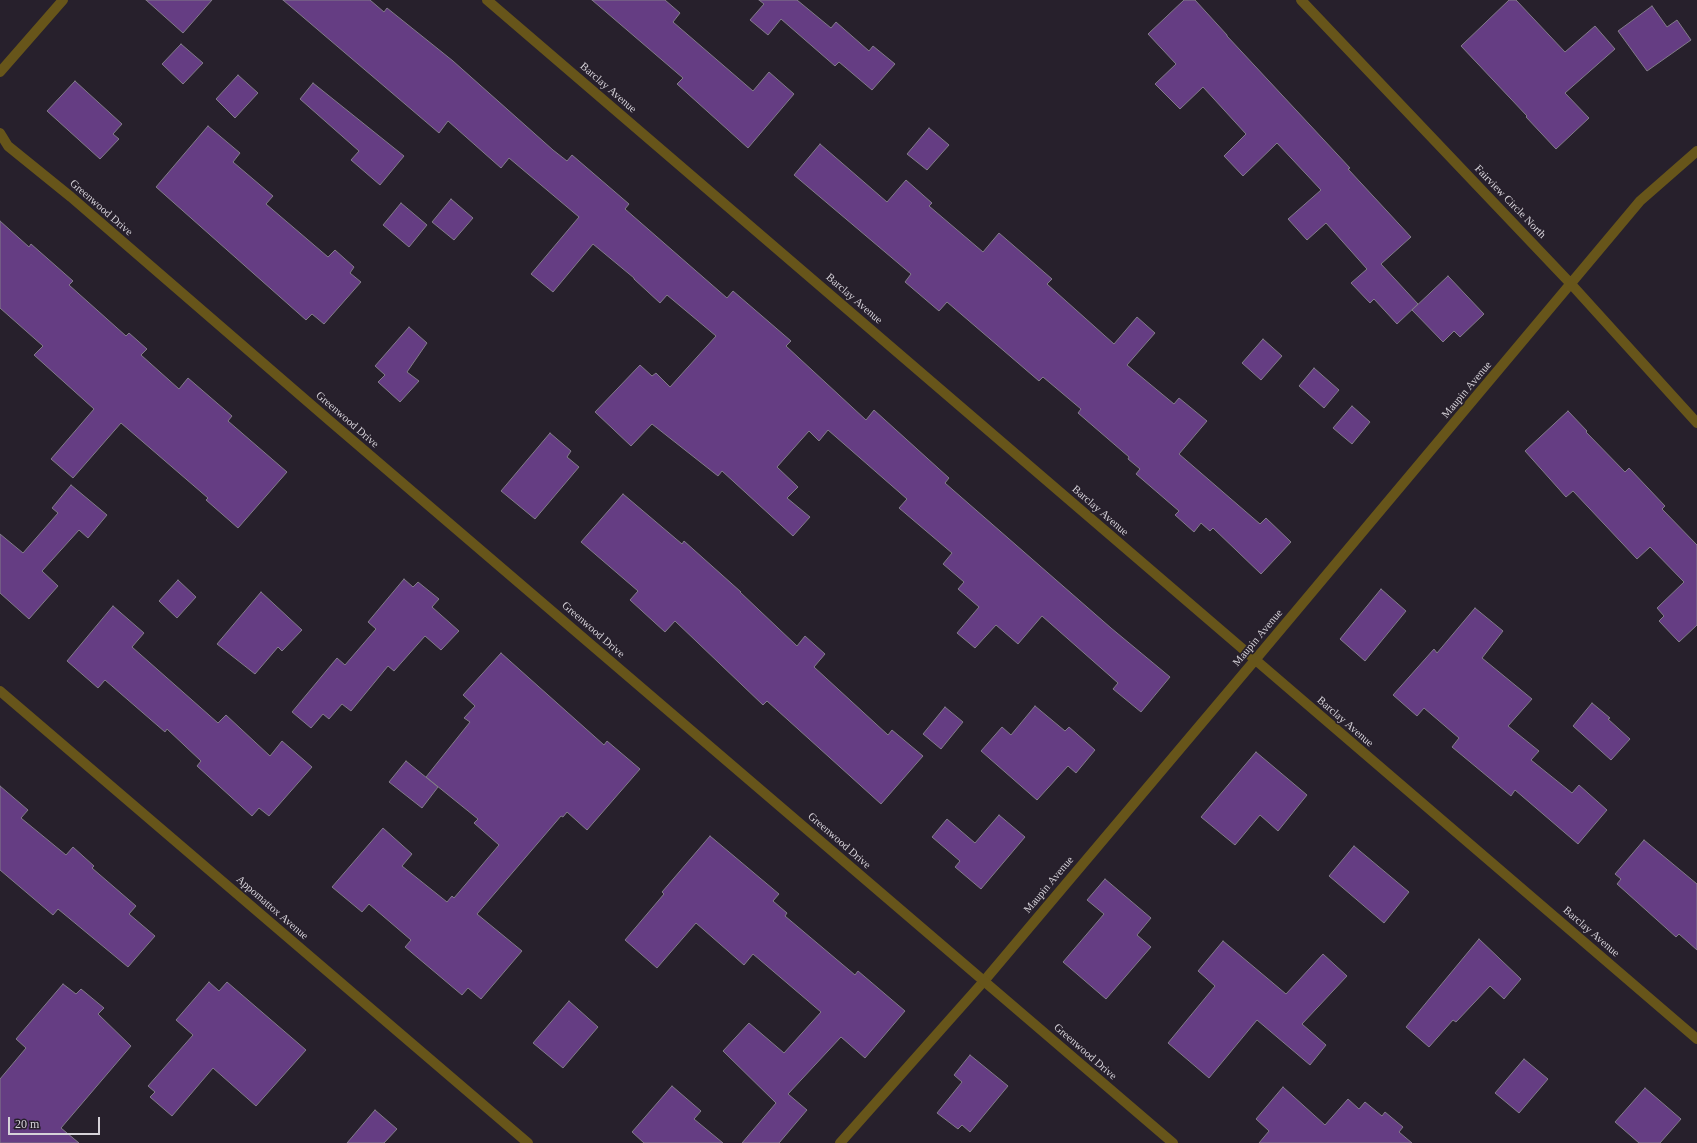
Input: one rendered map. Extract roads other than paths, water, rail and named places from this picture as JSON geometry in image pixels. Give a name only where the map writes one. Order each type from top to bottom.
[{"type":"street","points":[[0,72],[64,0]]},
{"type":"street","name":"Barclay Avenue","points":[[487,0],[1697,1039]]},
{"type":"street","name":"Fairview Circle North","points":[[1301,0],[1571,284],[1697,423]]},
{"type":"street","name":"Greenwood Drive","points":[[0,133],[8,146],[71,197],[330,421],[1173,1143]]},
{"type":"street","name":"Maupin Avenue","points":[[840,1143],[984,981],[1640,201],[1697,151]]},
{"type":"street","name":"Appomattox Avenue","points":[[0,691],[528,1143]]}]
